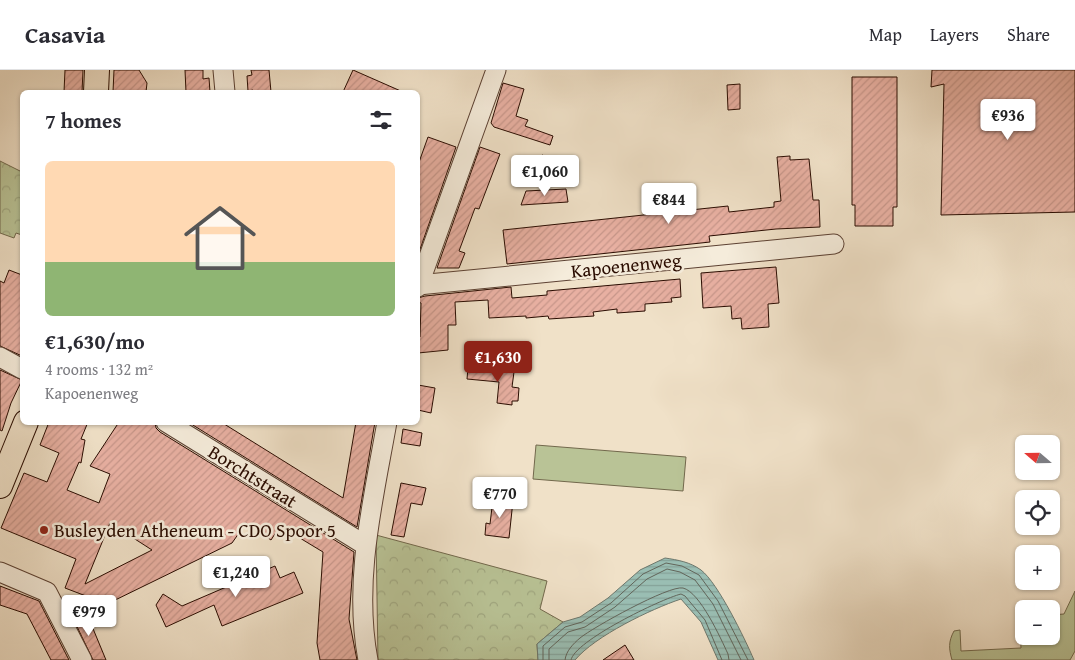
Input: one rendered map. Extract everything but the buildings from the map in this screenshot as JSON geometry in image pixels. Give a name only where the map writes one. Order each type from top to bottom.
[{"type":"main road","points":[[96,90],[97,70]]},
{"type":"main road","points":[[0,486],[25,425]]},
{"type":"street","points":[[223,70],[225,90]]},
{"type":"street","points":[[420,280],[496,70]]},
{"type":"street","name":"Kapoenenweg","points":[[420,286],[834,244]]},
{"type":"street","points":[[0,357],[20,368]]},
{"type":"street","name":"Borchtstraat","points":[[171,425],[365,545]]},
{"type":"street","points":[[368,660],[362,610],[365,545],[386,425]]},
{"type":"street","points":[[0,572],[48,592],[82,660]]},
{"type":"green space","points":[[0,161],[20,171],[20,234],[16,233],[14,238],[0,233]]},
{"type":"green space","points":[[536,445],[686,457],[683,491],[533,479]]},
{"type":"green space","points":[[376,535],[547,581],[540,609],[563,622],[537,644],[538,660],[378,660]]},
{"type":"green space","points":[[1075,591],[1075,651],[1070,660],[952,660],[950,652],[951,639],[954,631],[960,630],[961,651],[1021,648],[1021,645],[1060,645],[1060,614],[1064,614]]},
{"type":"water","points":[[665,558],[693,565],[708,577],[730,612],[754,660],[718,660],[701,622],[681,599],[624,624],[596,642],[575,660],[538,660],[537,644],[563,622],[580,617],[608,598],[640,570]]},
{"type":"place","name":"Busleyden Atheneum - CDO Spoor 5","points":[[44,530]]}]
